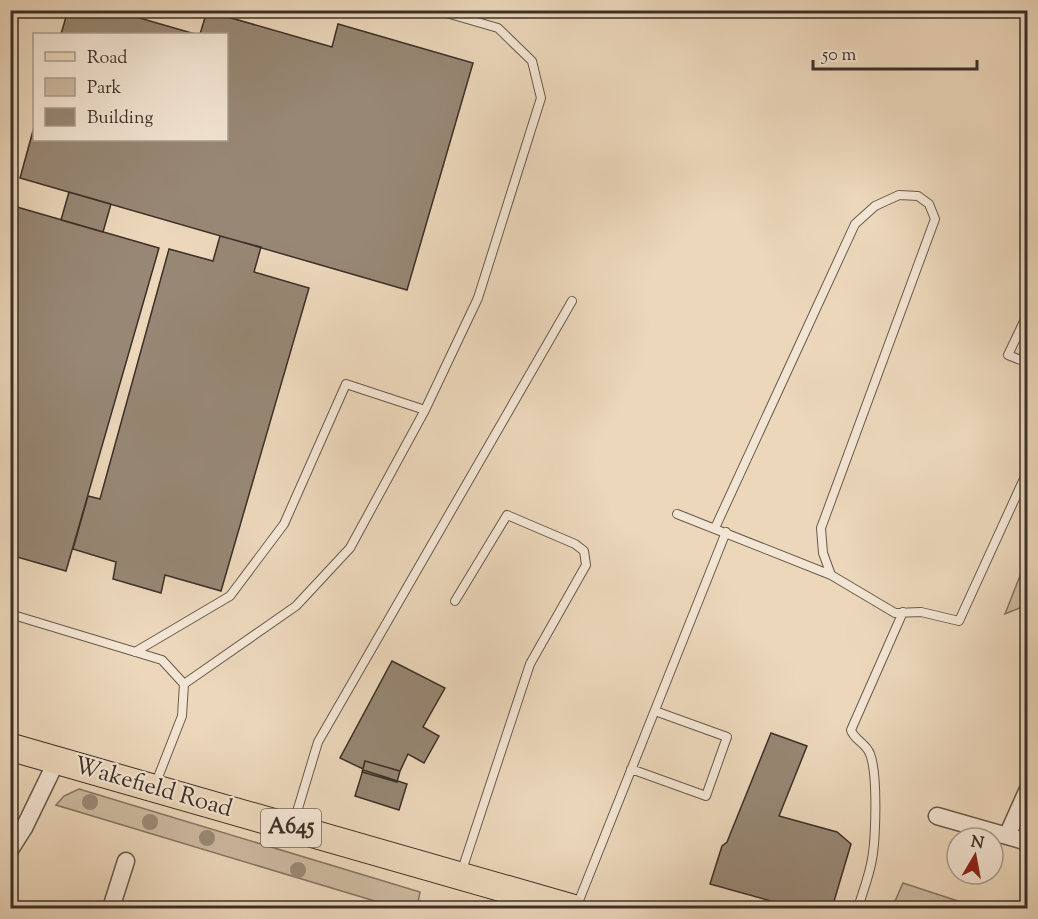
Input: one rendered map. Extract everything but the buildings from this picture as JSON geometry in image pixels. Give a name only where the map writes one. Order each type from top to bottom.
[{"type":"main road","name":"Wakefield Road","points":[[10,747],[574,909]]},
{"type":"street","points":[[10,850],[24,828],[57,760]]},
{"type":"street","points":[[1007,836],[1028,789]]},
{"type":"street","points":[[937,816],[1028,842]]},
{"type":"street","points":[[111,909],[126,861]]},
{"type":"lane","points":[[184,684],[296,606],[350,548],[425,410],[478,298],[541,98],[532,61],[498,28],[436,10]]},
{"type":"lane","points":[[715,528],[855,224],[874,206],[899,195],[918,196],[929,204],[935,219],[821,528],[823,553],[831,575]]},
{"type":"lane","points":[[292,828],[318,742],[572,301]]},
{"type":"lane","points":[[1028,313],[1008,355],[1028,363]]},
{"type":"lane","points":[[135,652],[230,596],[284,524],[346,384],[425,410]]},
{"type":"lane","points":[[677,514],[831,575],[895,613],[921,612],[959,621],[1028,470]]},
{"type":"lane","points":[[455,601],[507,515],[575,544],[584,551],[586,565],[530,664],[460,876]]},
{"type":"lane","points":[[574,909],[726,532]]},
{"type":"lane","points":[[858,909],[872,864],[875,800],[871,754],[866,745],[853,735],[851,730],[903,612]]},
{"type":"lane","points":[[10,614],[162,660],[184,684],[182,716],[153,788]]},
{"type":"lane","points":[[631,769],[706,796],[727,737],[655,711]]},
{"type":"green space","points":[[1027,558],[1027,605],[1005,614]]},
{"type":"green space","points":[[79,789],[420,892],[417,908],[398,908],[56,805],[64,796]]},
{"type":"green space","points":[[903,883],[961,902],[959,908],[892,908]]}]
